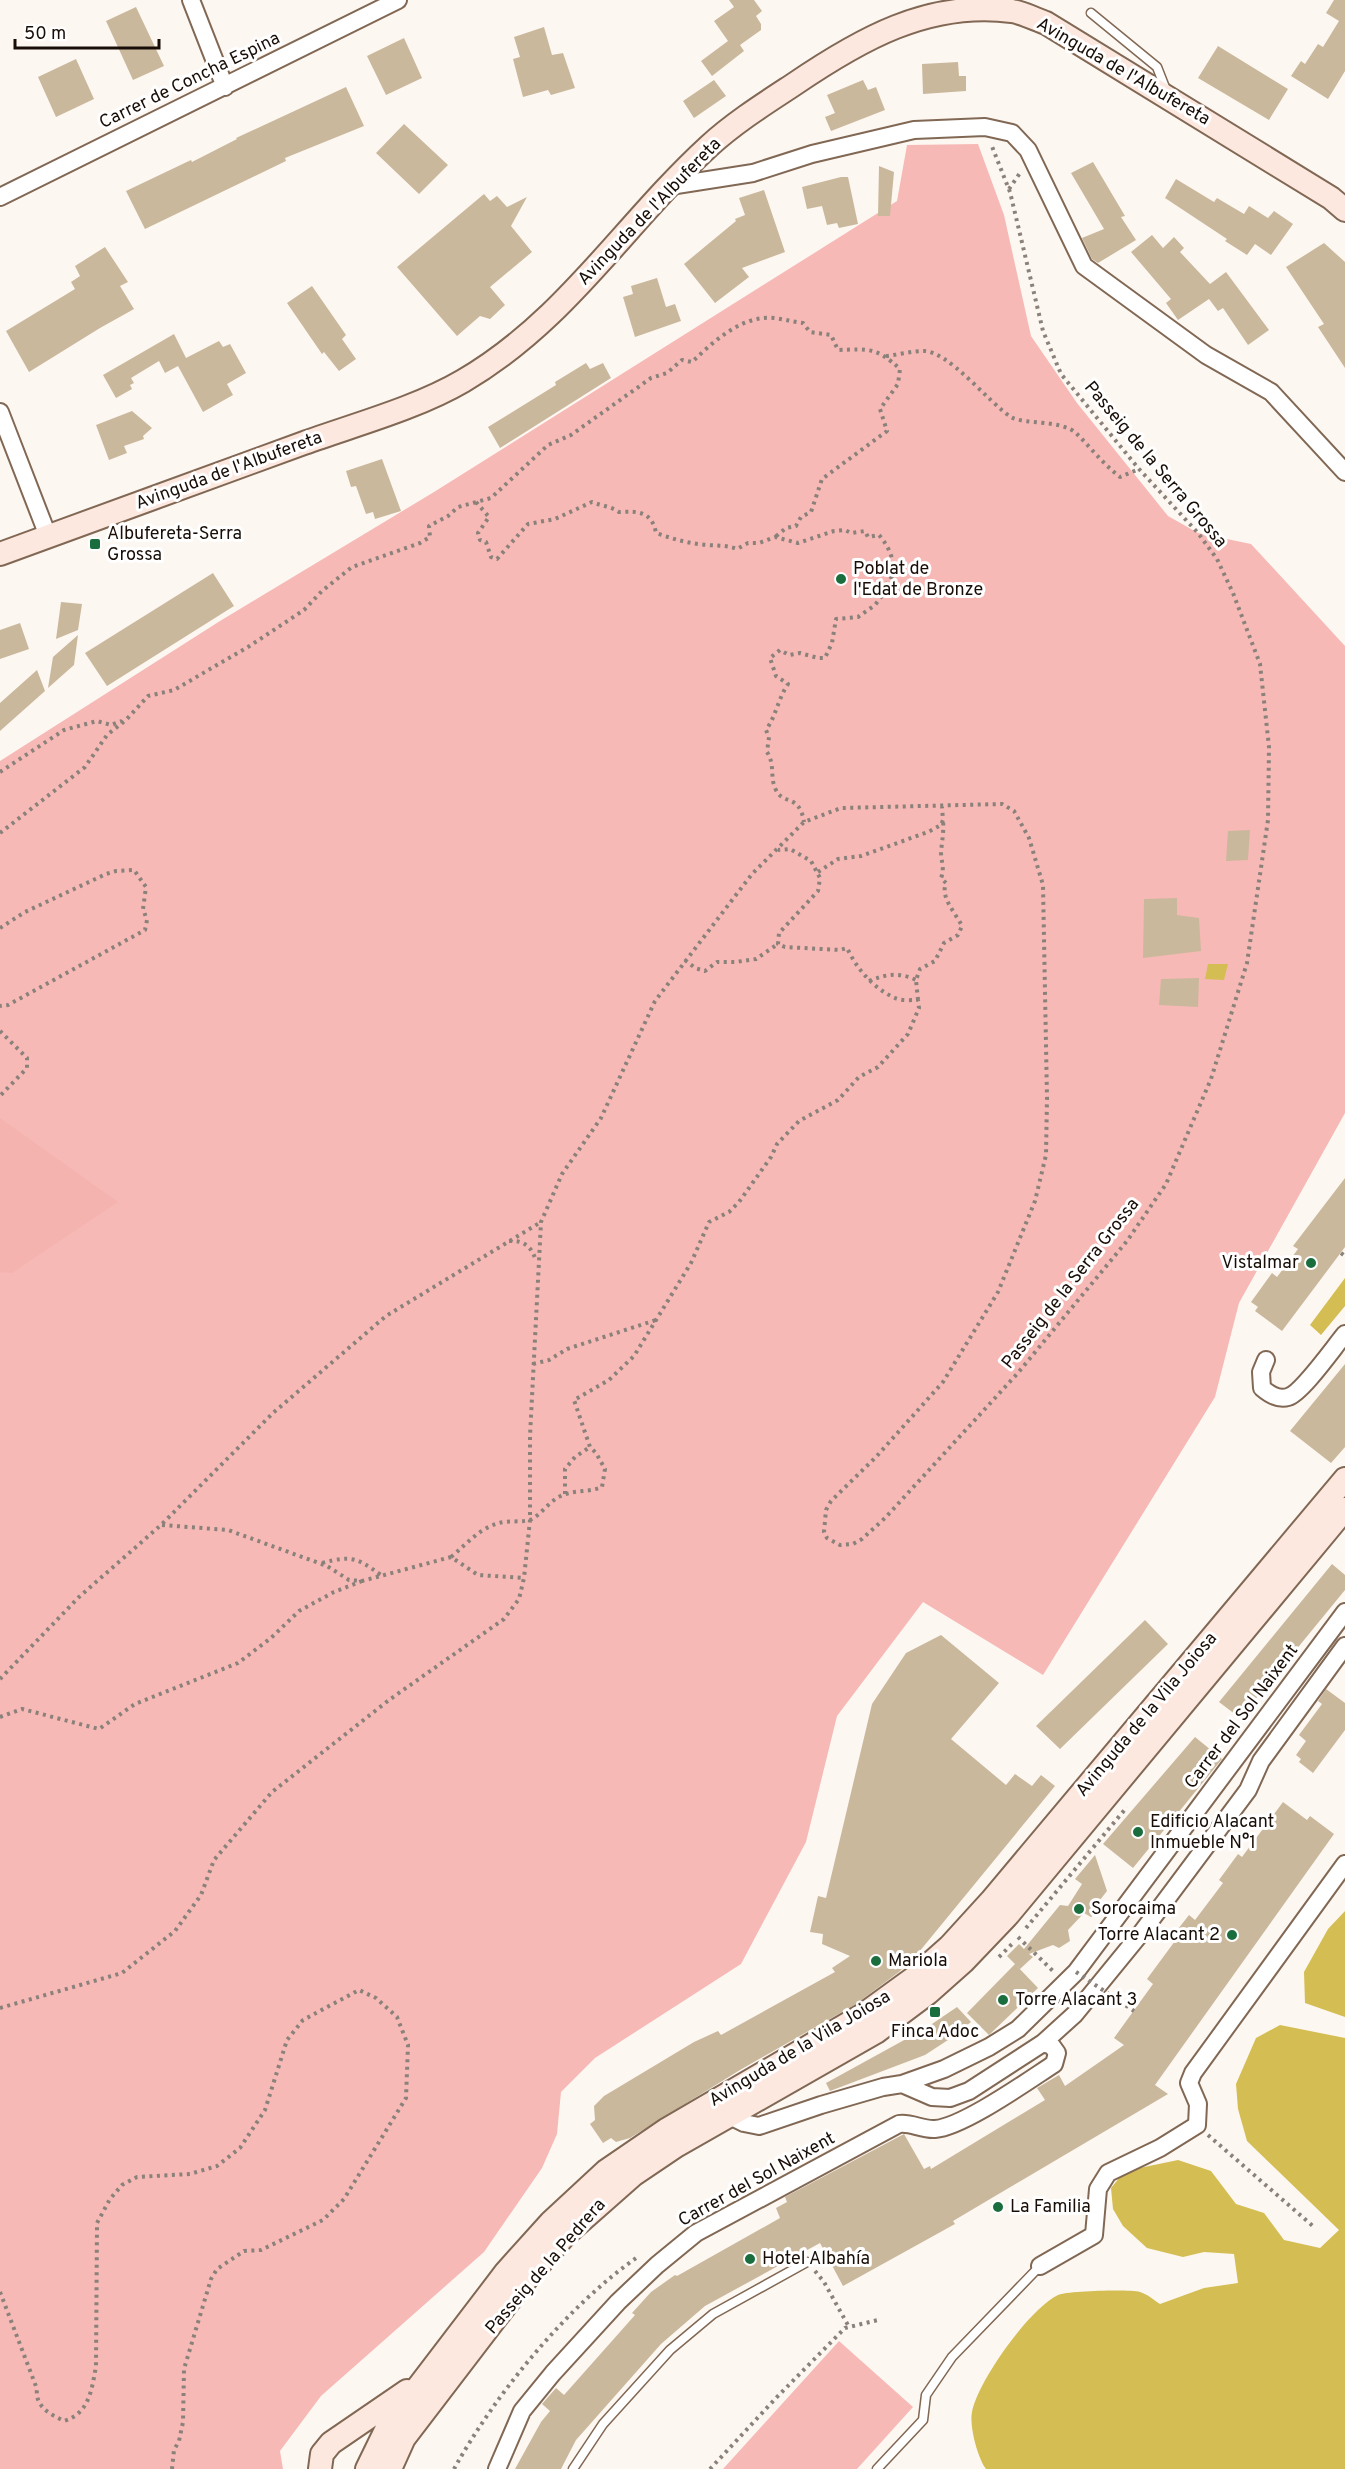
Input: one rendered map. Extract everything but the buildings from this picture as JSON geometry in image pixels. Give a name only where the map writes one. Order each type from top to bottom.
[{"type":"main road","name":"Avinguda de l'Albufereta","points":[[0,554],[395,411],[462,382],[511,349],[552,314],[710,145],[751,113],[860,42],[921,15],[952,10],[1013,11],[1046,23],[1168,96],[1331,198],[1345,210]]},
{"type":"main road","name":"Avinguda de la Vila Joiosa","points":[[367,2469],[387,2428],[506,2272],[551,2222],[606,2171],[666,2130],[863,2015],[914,1978],[950,1946],[991,1901],[1345,1479]]},
{"type":"main road","name":"Avinguda de la Vila Joiosa","points":[[390,2469],[404,2438],[521,2285],[565,2235],[633,2175],[728,2115],[876,2032],[928,1994],[964,1961],[1007,1916],[1345,1509]]},
{"type":"main road","points":[[320,2469],[322,2454],[332,2444],[423,2380]]},
{"type":"street","points":[[191,0],[225,87]]},
{"type":"street","name":"Carrer de Concha Espina","points":[[0,197],[398,0]]},
{"type":"street","points":[[670,186],[753,173],[812,154],[914,130],[985,127],[1012,133],[1028,150],[1084,266],[1206,355],[1271,392],[1345,472]]},
{"type":"street","points":[[0,412],[48,536]]},
{"type":"street","points":[[1266,1360],[1261,1372],[1262,1388],[1272,1396],[1288,1397],[1300,1390],[1345,1334]]},
{"type":"street","name":"Carrer del Sol Naixent","points":[[728,2115],[744,2123],[759,2126],[820,2105],[883,2087],[902,2084],[989,2048],[1018,2028],[1068,1975],[1345,1612]]},
{"type":"street","points":[[902,2084],[932,2097],[950,2098],[969,2091],[1043,2043],[1075,2014],[1117,1965],[1248,1790],[1261,1761],[1345,1646]]},
{"type":"street","points":[[1040,2266],[1094,2235],[1098,2189],[1108,2173],[1160,2148],[1197,2125],[1198,2104],[1189,2084],[1193,2073],[1345,1864]]},
{"type":"street","name":"Carrer del Sol Naixent","points":[[497,2469],[522,2410],[553,2373],[618,2302],[657,2265],[696,2233],[899,2124],[907,2123],[934,2129],[948,2126],[1000,2099],[1054,2064],[1057,2053],[1053,2046],[1043,2043]]},
{"type":"street","points":[[944,2068],[939,2083],[950,2098]]},
{"type":"lane","points":[[1091,13],[1157,67],[1168,96]]},
{"type":"lane","points":[[573,2469],[582,2452],[603,2424],[670,2350],[713,2314],[807,2262]]},
{"type":"lane","points":[[877,2469],[923,2420],[926,2395],[952,2357],[1040,2266]]},
{"type":"path","name":"Passeig de la Serra Grossa","points":[[942,807],[1002,804],[1014,811],[1029,838],[1040,870],[1043,885],[1046,1155],[1035,1201],[998,1292],[944,1382],[876,1457],[831,1501],[823,1517],[823,1524],[827,1538],[833,1543],[853,1544],[885,1518],[1017,1374],[1127,1241],[1166,1184],[1211,1079],[1247,963],[1268,820],[1269,747],[1260,663],[1233,593],[1217,559],[1198,533],[1139,469],[1061,374],[1043,331],[1010,192],[985,127]]},
{"type":"path","points":[[0,833],[85,767],[107,735],[126,720],[148,696],[174,690],[214,668],[304,610],[322,591],[352,567],[420,543],[430,537],[429,526],[448,516],[458,507],[476,502],[491,498],[548,445],[571,435],[651,378],[667,373],[682,360],[692,362],[727,334],[751,320],[774,318],[803,323],[810,332],[831,335],[838,350],[868,348],[885,356],[900,369],[898,384],[880,410],[887,430],[822,479],[819,494],[811,512],[801,518],[796,526],[786,528],[775,537],[759,543],[748,543],[737,549],[721,544],[678,541],[656,533],[654,524],[638,512],[632,510],[619,512],[609,506],[601,506],[592,502],[555,519],[528,524],[497,559],[491,557],[486,542],[480,540],[478,533],[489,517],[476,502]]},
{"type":"path","points":[[885,356],[925,350],[940,357],[972,381],[991,402],[1013,418],[1055,425],[1077,434],[1097,458],[1119,477],[1139,469]]},
{"type":"path","points":[[775,537],[798,543],[834,531],[845,530],[850,533],[865,531],[868,537],[879,535],[890,547],[893,556],[892,573],[880,600],[858,617],[837,619],[832,643],[825,658],[800,653],[789,655],[780,650],[770,658],[776,676],[788,684],[777,703],[773,720],[766,730],[769,737],[767,752],[772,760],[775,787],[782,797],[794,801],[801,809],[804,822]]},
{"type":"path","points":[[0,772],[64,730],[97,722],[111,725],[126,720]]},
{"type":"path","points":[[0,1717],[22,1709],[99,1729],[135,1704],[238,1663],[271,1638],[299,1611],[334,1592],[381,1575],[451,1557],[473,1535],[500,1522],[530,1520],[549,1503],[565,1494],[591,1491],[602,1487],[605,1469],[596,1452],[590,1447],[574,1400],[609,1380],[634,1356],[691,1263],[709,1222],[729,1212],[740,1202],[771,1157],[777,1144],[799,1121],[838,1100],[859,1077],[878,1067],[908,1034],[919,1008],[916,980],[920,969],[935,961],[944,943],[958,935],[962,926],[945,898],[943,891],[946,883],[941,878],[944,872],[941,850],[944,835],[942,807],[841,808],[804,822],[752,874],[655,1001],[601,1118],[562,1174],[541,1222],[530,1436],[530,1520],[524,1578],[519,1599],[504,1619],[389,1700],[272,1792],[214,1860],[201,1895],[175,1931],[122,1973],[0,2008]]},
{"type":"path","points":[[818,872],[838,859],[861,856],[928,832],[941,825],[944,820]]},
{"type":"path","points":[[777,850],[790,849],[811,861],[820,878],[818,891],[779,933],[778,944]]},
{"type":"path","points":[[0,928],[25,912],[116,870],[134,870],[146,887],[143,909],[147,920],[145,930],[62,977],[8,1005],[0,1006]]},
{"type":"path","points":[[685,960],[705,971],[717,962],[756,958],[778,944]]},
{"type":"path","points":[[778,944],[785,947],[840,950],[847,948],[858,969],[869,981],[896,1000],[918,1000]]},
{"type":"path","points":[[869,981],[891,974],[906,975],[916,980]]},
{"type":"path","points":[[0,1031],[27,1058],[27,1068],[0,1096]]},
{"type":"path","points":[[0,1679],[79,1597],[161,1525],[273,1413],[386,1316],[541,1222]]},
{"type":"path","points":[[508,1241],[518,1241],[531,1248],[538,1264]]},
{"type":"path","points":[[533,1364],[549,1360],[567,1349],[657,1320]]},
{"type":"path","points":[[565,1494],[565,1469],[575,1456],[590,1447]]},
{"type":"path","points":[[161,1525],[228,1530],[321,1564],[349,1580],[362,1581]]},
{"type":"path","points":[[451,1557],[478,1575],[524,1578]]},
{"type":"path","points":[[321,1564],[336,1559],[360,1560],[381,1575]]},
{"type":"path","points":[[1018,1937],[1068,1975],[1134,2011]]},
{"type":"path","points":[[0,2292],[37,2389],[36,2396],[45,2412],[64,2421],[75,2418],[85,2407],[93,2388],[96,2366],[97,2223],[116,2192],[122,2185],[137,2177],[190,2174],[217,2166],[240,2148],[265,2110],[287,2040],[303,2020],[359,1990],[376,1998],[397,2017],[408,2045],[406,2098],[344,2199],[322,2220],[261,2250],[244,2251],[226,2261],[211,2279],[183,2369],[183,2422],[179,2441],[174,2450],[172,2469]]},
{"type":"path","points":[[1197,2125],[1314,2227]]},
{"type":"path","points":[[807,2262],[824,2282],[849,2327]]},
{"type":"path","points":[[710,2469],[845,2328],[878,2320]]},
{"type":"shaded area","points":[[978,144],[1004,215],[1031,336],[1077,403],[1168,516],[1198,533],[1251,544],[1345,646],[1345,1113],[1239,1303],[1215,1397],[1043,1675],[923,1602],[837,1716],[806,1842],[741,1964],[595,2058],[561,2092],[557,2134],[542,2168],[484,2252],[321,2396],[280,2451],[283,2469],[0,2469],[0,761],[220,621],[434,492],[897,201],[907,145]]},
{"type":"shaded area","points":[[1208,964],[1228,964],[1224,980],[1205,979]]},
{"type":"shaded area","points":[[0,1118],[118,1202],[12,1273],[0,1272]]},
{"type":"shaded area","points":[[1345,1278],[1345,1306],[1321,1335],[1310,1325]]},
{"type":"shaded area","points":[[1345,1911],[1345,2017],[1305,2003],[1304,1972],[1328,1929]]},
{"type":"shaded area","points":[[1280,2025],[1345,2038],[1345,2469],[986,2469],[977,2450],[973,2434],[971,2418],[976,2399],[1006,2347],[1046,2303],[1064,2294],[1134,2291],[1143,2293],[1160,2304],[1204,2288],[1238,2283],[1234,2254],[1204,2252],[1183,2257],[1147,2248],[1123,2226],[1113,2209],[1111,2188],[1125,2171],[1178,2160],[1211,2171],[1236,2204],[1264,2213],[1284,2240],[1320,2248],[1339,2230],[1247,2141],[1238,2109],[1236,2084],[1256,2038]]},
{"type":"shaded area","points":[[839,2341],[913,2407],[857,2469],[723,2469]]},
{"type":"place","name":"Albufereta-Serra Grossa","points":[[95,544]]},
{"type":"place","name":"Poblat de l'Edat de Bronze","points":[[841,579]]},
{"type":"place","name":"Vistalmar","points":[[1311,1263]]},
{"type":"place","name":"Edificio Alacant Inmueble N°1","points":[[1138,1832]]},
{"type":"place","name":"Sorocaima","points":[[1079,1909]]},
{"type":"place","name":"Torre Alacant 2","points":[[1232,1935]]},
{"type":"place","name":"Mariola","points":[[876,1961]]},
{"type":"place","name":"Torre Alacant 3","points":[[1003,2000]]},
{"type":"place","name":"Finca Adoc","points":[[935,2012]]},
{"type":"place","name":"La Familia","points":[[998,2207]]},
{"type":"place","name":"Hotel Albahía","points":[[750,2259]]}]
